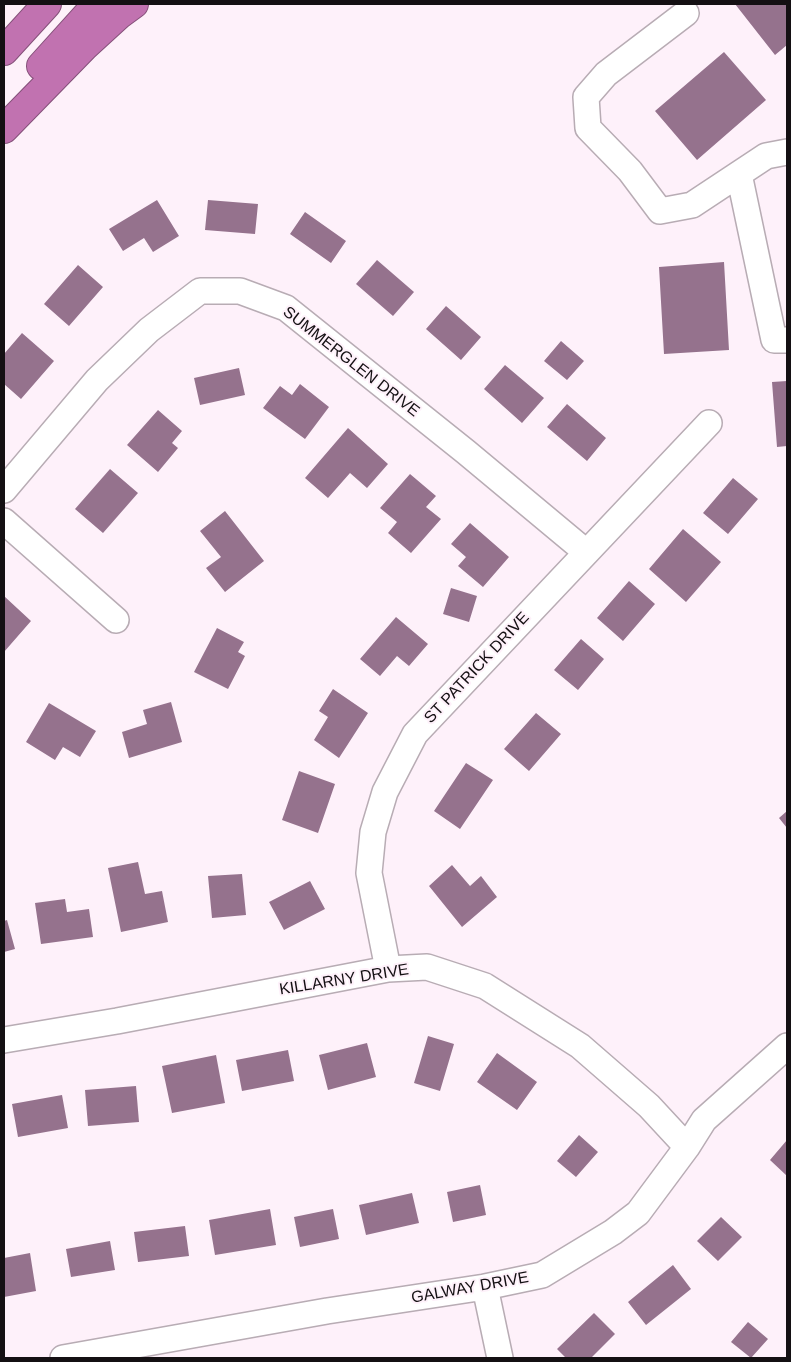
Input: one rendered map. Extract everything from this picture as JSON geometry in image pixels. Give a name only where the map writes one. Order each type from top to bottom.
[{"type":"highway","points":[[4,51],[47,4]]},
{"type":"highway","points":[[4,108],[97,4]]},
{"type":"highway","points":[[4,129],[84,47],[134,4]]},
{"type":"street","points":[[686,12],[606,74],[586,97],[588,128],[630,171],[660,211],[692,205],[766,156],[787,152]]},
{"type":"street","points":[[739,174],[774,340],[787,340]]},
{"type":"street","name":"SUMMERGLEN DRIVE","points":[[4,490],[97,380],[149,330],[200,291],[240,291],[286,308],[466,452],[586,552]]},
{"type":"street","name":"ST PATRICK DRIVE","points":[[388,970],[369,873],[373,832],[385,792],[415,734],[709,423]]},
{"type":"street","points":[[4,521],[116,620]]},
{"type":"street","name":"KILLARNY DRIVE","points":[[4,1040],[117,1021],[388,970],[426,967],[485,986],[580,1046],[649,1106],[687,1147]]},
{"type":"street","name":"GALWAY DRIVE","points":[[63,1358],[101,1355],[327,1311],[484,1287],[542,1276],[613,1232],[638,1213],[687,1147],[704,1120],[787,1046]]},
{"type":"street","points":[[484,1287],[500,1358]]},
{"type":"building","points":[[735,4],[787,4],[787,45],[775,55]]},
{"type":"building","points":[[724,52],[766,100],[697,160],[655,111]]},
{"type":"building","points":[[157,200],[179,236],[153,252],[144,238],[123,251],[109,229]]},
{"type":"building","points":[[208,200],[258,204],[255,234],[205,230]]},
{"type":"building","points":[[305,212],[346,241],[331,263],[290,234]]},
{"type":"building","points":[[377,260],[414,292],[393,316],[356,284]]},
{"type":"building","points":[[724,262],[729,350],[664,354],[659,267]]},
{"type":"building","points":[[78,265],[103,287],[69,326],[44,304]]},
{"type":"building","points":[[446,306],[481,337],[461,360],[426,329]]},
{"type":"building","points":[[22,333],[54,361],[21,399],[4,384],[4,354]]},
{"type":"building","points":[[561,341],[584,361],[567,380],[544,361]]},
{"type":"building","points":[[505,365],[544,398],[522,423],[484,389]]},
{"type":"building","points":[[239,368],[245,395],[200,405],[194,378]]},
{"type":"building","points":[[787,381],[787,446],[777,447],[772,382]]},
{"type":"building","points":[[300,384],[329,407],[305,439],[263,408],[280,386],[292,395]]},
{"type":"building","points":[[567,404],[606,438],[587,461],[547,427]]},
{"type":"building","points":[[158,410],[182,431],[172,443],[178,448],[158,472],[127,445]]},
{"type":"building","points":[[348,428],[388,464],[367,488],[350,473],[328,498],[305,478]]},
{"type":"building","points":[[110,469],[138,493],[103,533],[75,509]]},
{"type":"building","points":[[410,474],[436,496],[426,507],[441,519],[411,553],[388,533],[397,522],[380,508]]},
{"type":"building","points":[[733,478],[758,499],[728,534],[703,513]]},
{"type":"building","points":[[225,511],[264,561],[225,592],[206,568],[221,557],[200,531]]},
{"type":"building","points":[[470,523],[509,557],[483,587],[458,566],[466,557],[451,544]]},
{"type":"building","points":[[683,529],[721,562],[686,602],[649,569]]},
{"type":"building","points":[[629,581],[655,604],[623,641],[597,618]]},
{"type":"building","points":[[451,588],[477,596],[469,622],[443,614]]},
{"type":"building","points":[[4,596],[31,621],[4,652]]},
{"type":"building","points":[[396,617],[428,644],[409,666],[397,656],[380,676],[360,659]]},
{"type":"building","points":[[217,628],[244,642],[238,652],[245,656],[228,689],[194,672]]},
{"type":"building","points":[[581,639],[604,659],[578,690],[554,670]]},
{"type":"building","points":[[333,689],[368,713],[339,758],[314,740],[328,717],[319,711]]},
{"type":"building","points":[[171,702],[182,742],[129,758],[122,732],[147,724],[143,710]]},
{"type":"building","points":[[49,703],[96,731],[80,757],[63,747],[55,760],[26,742]]},
{"type":"building","points":[[536,713],[561,734],[529,771],[504,749]]},
{"type":"building","points":[[466,763],[493,780],[460,829],[434,811]]},
{"type":"building","points":[[299,771],[335,784],[318,833],[282,820]]},
{"type":"building","points":[[787,811],[787,828],[779,818]]},
{"type":"building","points":[[138,862],[145,894],[162,891],[168,922],[121,932],[108,868]]},
{"type":"building","points":[[452,865],[470,886],[481,876],[497,897],[462,927],[429,886]]},
{"type":"building","points":[[242,874],[246,915],[212,918],[208,876]]},
{"type":"building","points":[[310,881],[325,909],[284,930],[269,902]]},
{"type":"building","points":[[65,899],[67,912],[89,909],[93,937],[41,944],[35,903]]},
{"type":"building","points":[[7,920],[15,949],[4,952],[4,921]]},
{"type":"building","points":[[428,1036],[454,1044],[440,1091],[414,1083]]},
{"type":"building","points":[[367,1043],[376,1077],[328,1090],[319,1055]]},
{"type":"building","points":[[288,1050],[294,1081],[242,1091],[236,1060]]},
{"type":"building","points":[[497,1053],[537,1082],[517,1110],[477,1082]]},
{"type":"building","points":[[216,1055],[225,1103],[172,1113],[162,1066]]},
{"type":"building","points":[[136,1086],[139,1122],[88,1126],[85,1090]]},
{"type":"building","points":[[62,1095],[68,1128],[18,1137],[12,1104]]},
{"type":"building","points":[[579,1135],[598,1152],[576,1177],[557,1161]]},
{"type":"building","points":[[787,1140],[787,1176],[770,1160]]},
{"type":"building","points":[[480,1185],[486,1215],[453,1222],[447,1192]]},
{"type":"building","points":[[412,1193],[419,1223],[366,1235],[359,1205]]},
{"type":"building","points":[[270,1209],[276,1245],[215,1255],[209,1220]]},
{"type":"building","points":[[333,1209],[339,1239],[300,1247],[294,1217]]},
{"type":"building","points":[[721,1217],[742,1237],[718,1261],[697,1241]]},
{"type":"building","points":[[185,1226],[189,1256],[138,1262],[134,1232]]},
{"type":"building","points":[[110,1241],[115,1270],[71,1277],[66,1249]]},
{"type":"building","points":[[30,1253],[36,1291],[4,1297],[4,1258]]},
{"type":"building","points":[[673,1265],[691,1289],[646,1325],[628,1302]]},
{"type":"building","points":[[594,1313],[615,1334],[591,1358],[566,1358],[557,1349]]},
{"type":"building","points":[[748,1322],[768,1339],[751,1358],[731,1342]]}]
